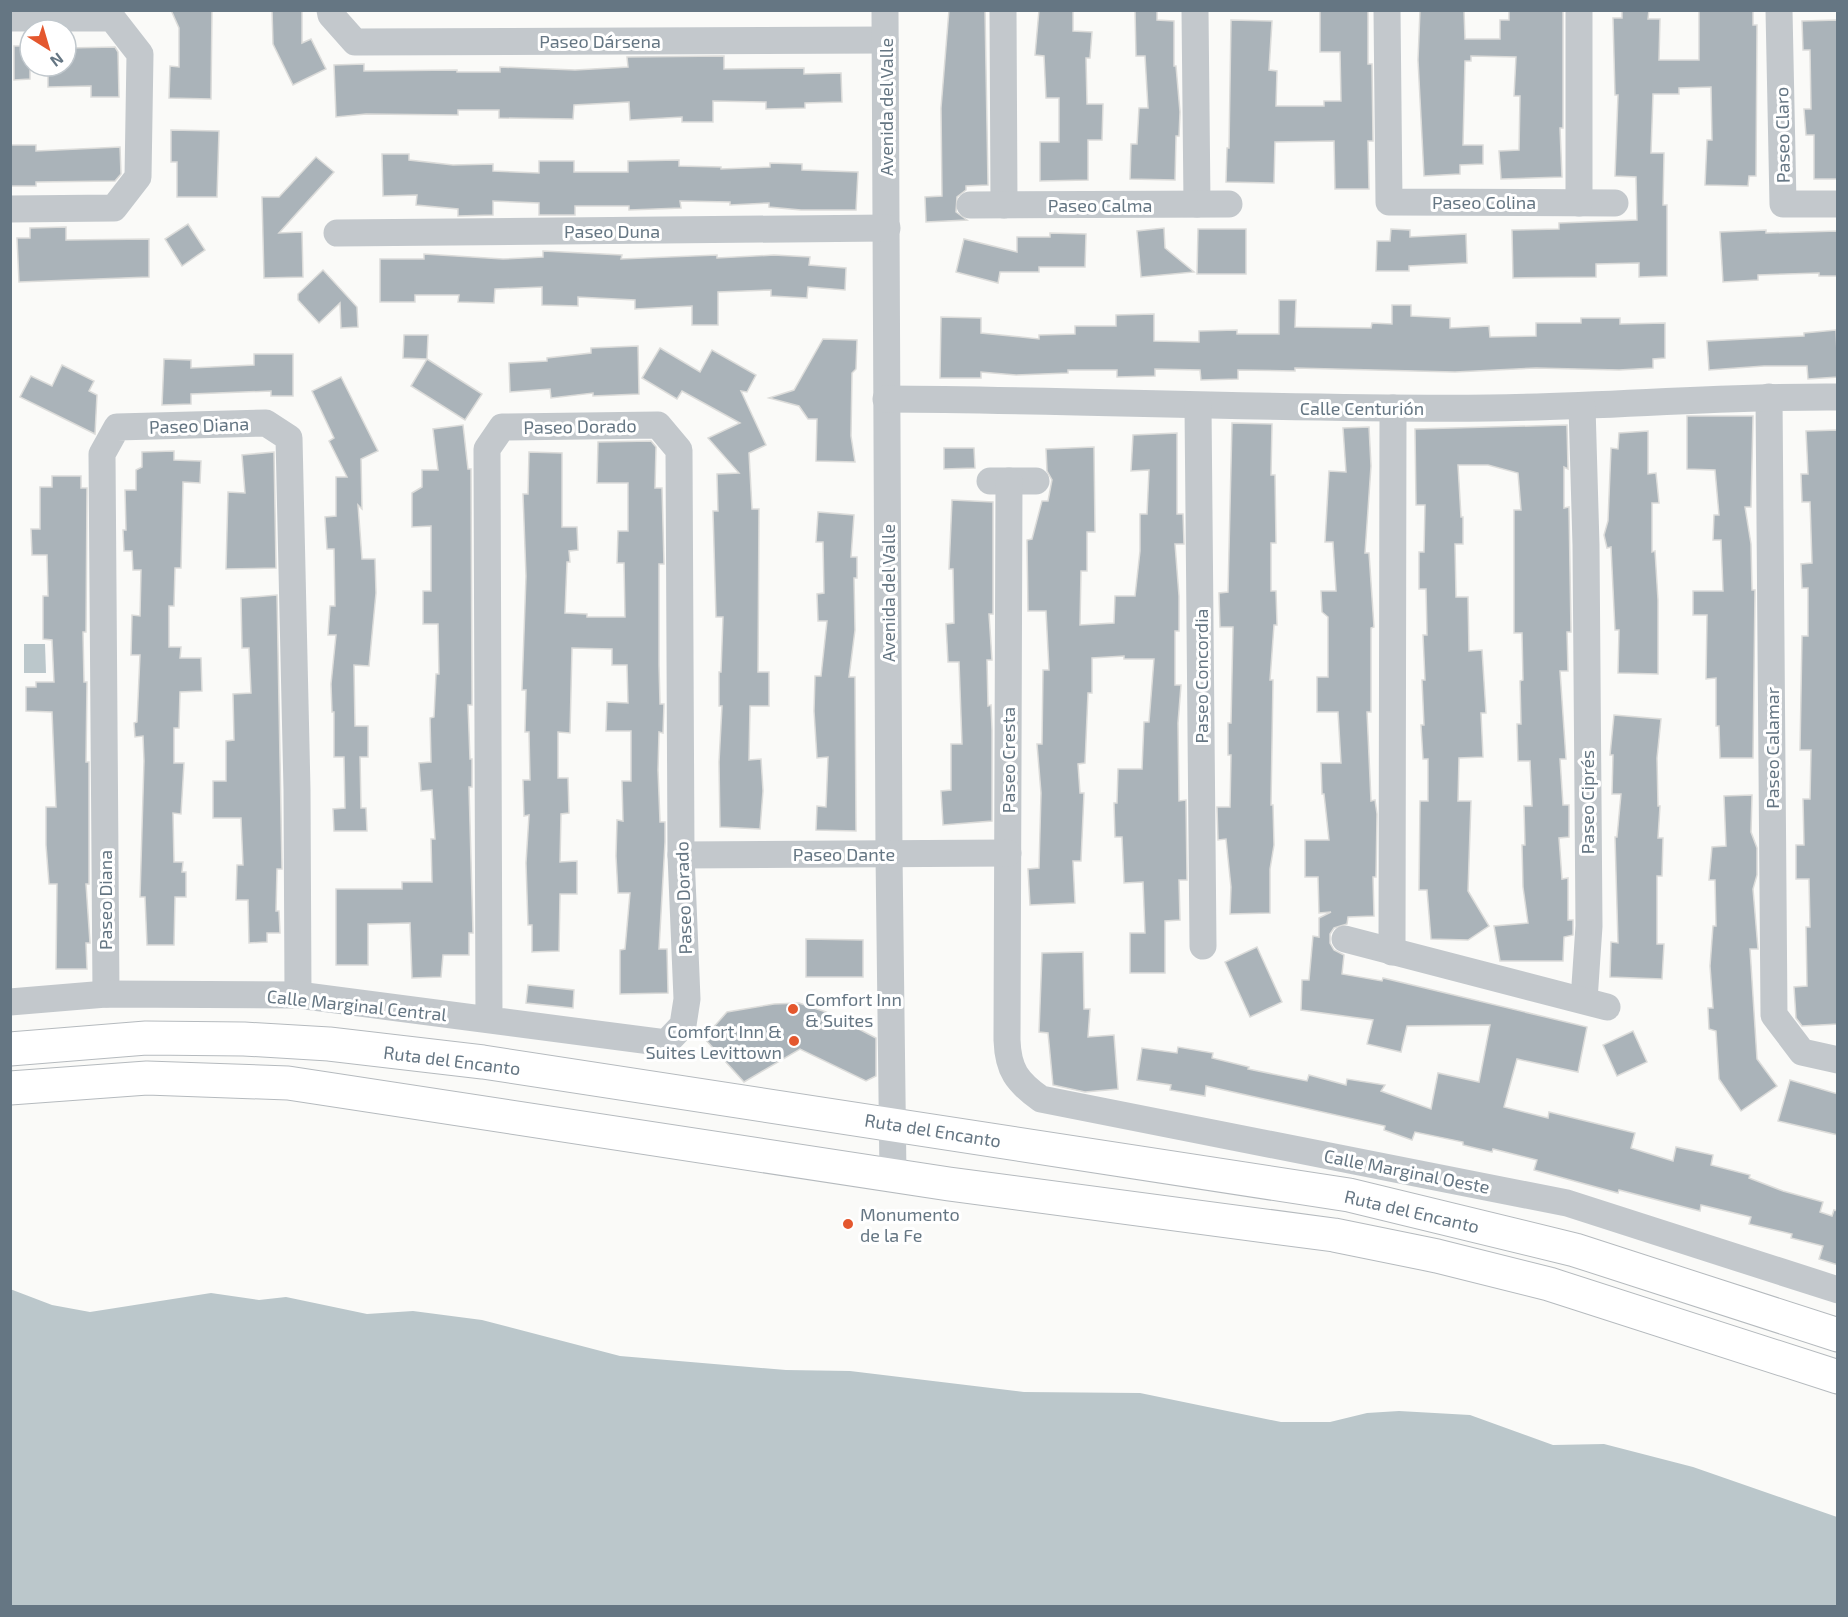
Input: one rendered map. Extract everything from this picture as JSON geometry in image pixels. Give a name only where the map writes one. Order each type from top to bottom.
[{"type":"main road","name":"Ruta del Encanto","points":[[10,1049],[146,1038],[244,1038],[329,1044],[483,1062],[1349,1195],[1575,1250],[1838,1335]]},
{"type":"main road","points":[[10,1088],[147,1078],[288,1083],[893,1175],[1334,1235],[1437,1256],[1549,1284],[1838,1377]]},
{"type":"street","name":"Paseo Dársena","points":[[330,10],[331,15],[355,42],[885,40]]},
{"type":"street","name":"Avenida del Valle","points":[[885,10],[893,1175]]},
{"type":"street","points":[[1004,10],[1004,205]]},
{"type":"street","points":[[1195,10],[1197,204]]},
{"type":"street","name":"Paseo Colina","points":[[1387,10],[1389,202],[1579,202]]},
{"type":"street","points":[[1579,10],[1579,202],[1616,202]]},
{"type":"street","name":"Paseo Claro","points":[[1779,10],[1783,204],[1838,204]]},
{"type":"street","points":[[10,18],[112,18],[140,54],[138,177],[114,208],[10,209]]},
{"type":"street","name":"Paseo Calma","points":[[970,205],[1229,204]]},
{"type":"street","name":"Paseo Duna","points":[[338,233],[887,228]]},
{"type":"street","name":"Calle Centurión","points":[[886,399],[1001,399],[1198,406],[1393,408],[1582,406],[1769,397],[1838,397]]},
{"type":"street","name":"Paseo Calamar","points":[[1769,397],[1774,1015],[1802,1052],[1838,1060]]},
{"type":"street","name":"Paseo Concordia","points":[[1198,406],[1203,946]]},
{"type":"street","name":"Paseo Ciprés","points":[[1345,939],[1596,1004],[1589,926],[1586,545],[1582,406]]},
{"type":"street","points":[[1392,952],[1393,408]]},
{"type":"street","name":"Paseo Diana","points":[[106,994],[102,454],[117,428],[266,423],[289,438],[298,996]]},
{"type":"street","name":"Paseo Dorado","points":[[489,1019],[487,449],[502,427],[658,425],[679,450],[681,855],[687,999],[683,1025],[666,1043]]},
{"type":"street","name":"Paseo Cresta","points":[[1007,1040],[1008,853],[999,481],[1036,481]]},
{"type":"street","name":"Paseo Dante","points":[[681,855],[1008,853]]},
{"type":"street","name":"Calle Marginal Central","points":[[10,1002],[106,994],[298,996],[666,1043]]},
{"type":"street","name":"Calle Marginal Oeste","points":[[1007,1040],[1007,1054],[1018,1083],[1041,1099],[1567,1203],[1838,1290]]},
{"type":"shaded area","points":[[24,644],[45,644],[46,673],[24,673]]},
{"type":"shaded area","points":[[10,1289],[52,1305],[90,1312],[211,1293],[259,1300],[286,1297],[367,1314],[413,1311],[482,1320],[620,1356],[786,1370],[850,1371],[1024,1392],[1140,1393],[1281,1422],[1330,1422],[1367,1413],[1399,1411],[1470,1415],[1553,1445],[1604,1444],[1693,1467],[1837,1517],[1837,1606],[11,1606]]},
{"type":"building","points":[[171,10],[212,10],[211,99],[169,98],[170,66],[179,67],[179,28]]},
{"type":"building","points":[[272,10],[302,10],[302,43],[311,39],[326,69],[293,85],[273,44]]},
{"type":"building","points":[[949,10],[985,10],[988,185],[966,186],[966,190],[957,197],[956,212],[967,220],[926,222],[925,197],[942,196],[941,108]]},
{"type":"building","points":[[1039,10],[1073,10],[1073,31],[1092,32],[1090,58],[1086,58],[1087,104],[1103,104],[1102,140],[1088,140],[1088,180],[1040,181],[1040,142],[1059,142],[1059,98],[1046,98],[1044,56],[1035,55]]},
{"type":"building","points":[[1135,10],[1157,10],[1157,20],[1174,21],[1174,66],[1176,66],[1180,112],[1179,136],[1176,136],[1175,180],[1130,179],[1131,144],[1137,144],[1139,108],[1148,108],[1145,56],[1136,56]]},
{"type":"building","points":[[1320,10],[1368,10],[1368,64],[1372,64],[1373,141],[1368,141],[1369,189],[1335,189],[1334,141],[1275,142],[1274,183],[1226,182],[1227,148],[1229,148],[1231,20],[1272,21],[1269,70],[1277,71],[1276,106],[1324,106],[1324,101],[1341,101],[1340,52],[1320,52]]},
{"type":"building","points":[[1420,10],[1464,10],[1465,39],[1500,39],[1500,20],[1509,20],[1509,10],[1563,10],[1563,128],[1560,128],[1562,177],[1501,179],[1499,151],[1519,150],[1520,96],[1514,96],[1516,57],[1471,56],[1471,61],[1465,61],[1463,145],[1483,145],[1483,164],[1460,165],[1460,174],[1424,176],[1418,60]]},
{"type":"building","points":[[1622,10],[1649,10],[1648,19],[1660,19],[1659,60],[1699,60],[1699,10],[1753,10],[1753,25],[1757,25],[1756,176],[1749,176],[1748,186],[1705,185],[1707,140],[1712,140],[1711,87],[1679,88],[1679,94],[1653,94],[1651,153],[1664,153],[1663,205],[1667,205],[1667,276],[1639,277],[1639,263],[1596,264],[1596,277],[1513,278],[1512,230],[1559,229],[1559,223],[1637,220],[1636,177],[1615,176],[1618,95],[1615,95],[1613,18],[1622,18]]},
{"type":"building","points":[[1838,20],[1838,179],[1814,179],[1814,135],[1806,135],[1804,109],[1811,109],[1810,50],[1803,50],[1802,21]]},
{"type":"building","points":[[14,46],[18,46],[18,78],[30,79],[14,80]]},
{"type":"building","points":[[115,47],[118,52],[119,97],[91,97],[91,86],[48,87],[48,78],[78,78],[78,48]]},
{"type":"building","points":[[724,56],[724,69],[804,68],[804,74],[841,73],[842,102],[805,103],[805,108],[766,109],[766,102],[713,101],[713,122],[682,122],[682,117],[630,120],[629,102],[574,105],[573,119],[499,118],[499,110],[458,110],[458,115],[366,114],[336,117],[334,65],[364,64],[364,71],[500,72],[500,67],[575,70],[628,67],[627,57]]},
{"type":"building","points":[[171,130],[219,131],[217,197],[177,197],[177,162],[171,162]]},
{"type":"building","points":[[10,145],[36,145],[36,151],[120,147],[121,174],[115,181],[36,182],[36,186],[10,186]]},
{"type":"building","points":[[382,154],[409,154],[409,160],[453,165],[493,164],[493,171],[539,173],[539,161],[574,161],[574,172],[628,172],[628,161],[679,160],[679,166],[721,167],[721,169],[770,167],[770,163],[802,164],[802,170],[858,172],[856,210],[801,210],[769,207],[769,203],[730,205],[730,202],[680,201],[681,208],[629,210],[629,206],[575,206],[575,215],[539,215],[539,203],[493,201],[493,215],[458,216],[458,209],[416,205],[417,195],[383,196]]},
{"type":"building","points":[[316,157],[334,172],[279,233],[302,232],[303,277],[264,278],[262,197],[279,197]]},
{"type":"building","points":[[188,224],[205,250],[182,266],[165,239]]},
{"type":"building","points":[[66,227],[66,240],[149,239],[149,277],[19,282],[17,238],[30,238],[30,228]]},
{"type":"building","points":[[1164,228],[1165,248],[1194,272],[1141,277],[1137,231]]},
{"type":"building","points":[[1198,229],[1246,229],[1246,274],[1197,274]]},
{"type":"building","points":[[1391,229],[1410,230],[1410,237],[1466,234],[1467,263],[1409,266],[1409,271],[1376,271],[1377,241],[1390,241]]},
{"type":"building","points":[[1766,230],[1766,233],[1838,231],[1838,276],[1819,276],[1819,273],[1758,275],[1758,280],[1723,282],[1720,232]]},
{"type":"building","points":[[1050,233],[1086,234],[1085,267],[1039,267],[1039,272],[1000,272],[998,283],[956,272],[964,239],[1017,252],[1017,237],[1050,237]]},
{"type":"building","points":[[543,251],[622,255],[621,259],[717,255],[717,258],[774,255],[810,257],[809,265],[846,268],[845,290],[808,287],[807,298],[771,296],[771,290],[718,292],[718,325],[692,325],[692,306],[635,309],[635,300],[578,297],[578,306],[542,305],[542,287],[495,289],[494,303],[458,302],[459,295],[415,295],[415,302],[380,302],[380,259],[424,259],[424,254],[503,259],[543,257]]},
{"type":"building","points":[[323,270],[357,307],[358,327],[341,328],[340,303],[319,323],[298,300],[298,294]]},
{"type":"building","points":[[1279,300],[1296,300],[1295,327],[1371,328],[1372,323],[1392,324],[1392,305],[1411,305],[1411,316],[1450,318],[1450,328],[1489,326],[1490,337],[1536,336],[1536,323],[1581,323],[1581,318],[1620,318],[1620,324],[1665,323],[1665,358],[1653,359],[1653,368],[1619,370],[1536,368],[1455,372],[1295,368],[1295,371],[1238,370],[1238,379],[1201,380],[1200,370],[1155,369],[1155,376],[1117,377],[1117,370],[1068,370],[1068,373],[1016,375],[981,372],[981,378],[940,378],[941,317],[981,318],[981,333],[1039,339],[1039,335],[1075,334],[1075,326],[1116,326],[1116,315],[1154,314],[1154,341],[1199,342],[1199,331],[1237,330],[1237,334],[1279,334]]},
{"type":"building","points":[[1836,330],[1838,377],[1808,379],[1807,366],[1709,370],[1707,341],[1804,336],[1804,333]]},
{"type":"building","points":[[404,335],[428,335],[427,359],[403,358]]},
{"type":"building","points":[[823,339],[857,340],[856,369],[852,373],[851,436],[855,462],[816,461],[817,419],[808,419],[799,406],[769,398],[794,390]]},
{"type":"building","points":[[638,346],[639,394],[593,396],[593,393],[551,398],[550,389],[510,392],[509,363],[547,361],[547,358],[591,353],[591,348]]},
{"type":"building","points":[[660,348],[700,372],[712,350],[756,375],[747,392],[741,391],[766,445],[749,453],[752,509],[759,509],[758,672],[769,672],[769,706],[750,706],[749,760],[761,759],[763,791],[760,829],[720,827],[719,762],[722,706],[719,706],[719,672],[721,672],[723,617],[716,617],[713,511],[718,511],[717,474],[739,473],[708,438],[740,423],[682,391],[677,399],[642,378]]},
{"type":"building","points":[[254,354],[293,354],[293,396],[271,396],[271,391],[191,394],[191,404],[162,405],[164,359],[191,360],[191,368],[254,365]]},
{"type":"building","points":[[427,359],[482,394],[465,420],[411,386]]},
{"type":"building","points":[[62,365],[94,381],[89,391],[97,395],[95,434],[20,397],[31,376],[52,386]]},
{"type":"building","points":[[341,377],[378,451],[361,459],[362,509],[358,505],[362,559],[375,559],[376,593],[369,666],[354,665],[355,726],[368,726],[368,757],[360,757],[361,808],[366,808],[367,831],[334,831],[333,809],[345,808],[344,757],[334,757],[334,712],[332,712],[331,684],[336,635],[328,635],[330,606],[335,606],[334,549],[327,549],[325,517],[336,516],[336,477],[347,477],[329,441],[334,438],[312,391]]},
{"type":"building","points":[[1687,416],[1753,416],[1751,507],[1745,507],[1751,544],[1752,590],[1755,590],[1753,758],[1720,758],[1719,726],[1716,726],[1716,678],[1706,679],[1707,615],[1693,615],[1693,591],[1723,591],[1721,540],[1713,540],[1714,515],[1719,515],[1715,470],[1687,469]]},
{"type":"building","points":[[1232,423],[1272,424],[1271,475],[1275,475],[1276,543],[1271,543],[1271,591],[1276,591],[1277,625],[1274,625],[1270,680],[1273,680],[1271,805],[1273,805],[1274,845],[1270,869],[1270,913],[1230,914],[1231,887],[1226,839],[1218,840],[1217,807],[1230,807],[1231,755],[1228,755],[1228,723],[1231,723],[1233,627],[1220,627],[1219,593],[1228,592]]},
{"type":"building","points":[[463,425],[468,469],[471,469],[472,705],[468,705],[470,759],[472,759],[472,787],[469,787],[473,933],[469,933],[469,955],[443,955],[441,977],[412,978],[410,923],[368,924],[368,965],[336,965],[336,889],[402,889],[402,882],[432,882],[431,839],[435,839],[432,790],[421,791],[419,763],[431,762],[430,718],[434,717],[436,674],[439,674],[438,624],[423,624],[423,591],[431,591],[431,526],[412,527],[412,493],[422,487],[422,470],[438,470],[433,429]]},
{"type":"building","points":[[1567,425],[1568,469],[1564,467],[1564,508],[1569,507],[1571,632],[1567,632],[1568,671],[1560,671],[1566,759],[1560,759],[1563,805],[1569,805],[1569,837],[1559,838],[1562,879],[1568,878],[1568,920],[1573,920],[1573,935],[1564,937],[1563,961],[1500,961],[1494,926],[1528,923],[1523,887],[1522,845],[1525,845],[1524,806],[1532,806],[1530,761],[1518,761],[1517,724],[1521,724],[1520,681],[1523,680],[1522,633],[1514,633],[1514,510],[1521,510],[1518,473],[1488,465],[1458,465],[1463,544],[1455,544],[1456,597],[1468,597],[1469,651],[1482,650],[1486,713],[1481,713],[1483,757],[1459,758],[1458,801],[1471,801],[1468,891],[1489,926],[1468,940],[1431,939],[1427,890],[1419,890],[1420,801],[1428,801],[1428,759],[1423,759],[1421,725],[1424,725],[1422,680],[1425,680],[1423,635],[1427,635],[1426,589],[1419,589],[1419,552],[1424,552],[1425,505],[1416,505],[1415,429]]},
{"type":"building","points":[[1369,427],[1371,466],[1365,553],[1369,553],[1374,627],[1371,628],[1371,712],[1367,712],[1371,801],[1375,800],[1377,814],[1376,877],[1373,877],[1374,916],[1348,917],[1347,924],[1334,928],[1330,934],[1330,943],[1334,950],[1344,955],[1342,974],[1382,981],[1383,978],[1587,1027],[1578,1072],[1517,1059],[1504,1107],[1548,1118],[1549,1112],[1635,1133],[1631,1148],[1673,1161],[1676,1147],[1713,1155],[1711,1165],[1750,1175],[1749,1178],[1783,1191],[1823,1202],[1820,1212],[1832,1216],[1834,1210],[1838,1211],[1838,1265],[1819,1259],[1823,1246],[1791,1238],[1792,1234],[1749,1224],[1751,1217],[1701,1205],[1700,1211],[1619,1190],[1618,1193],[1534,1170],[1537,1160],[1493,1149],[1492,1152],[1463,1145],[1463,1142],[1415,1132],[1412,1140],[1384,1130],[1385,1126],[1206,1086],[1205,1096],[1170,1090],[1171,1085],[1137,1080],[1142,1048],[1177,1053],[1178,1047],[1213,1053],[1212,1058],[1249,1067],[1248,1069],[1307,1081],[1309,1075],[1346,1085],[1347,1079],[1385,1085],[1381,1091],[1431,1109],[1438,1073],[1479,1082],[1490,1025],[1407,1026],[1401,1052],[1367,1044],[1373,1020],[1301,1010],[1302,980],[1309,980],[1313,936],[1319,937],[1319,918],[1331,912],[1319,913],[1318,877],[1305,877],[1305,840],[1329,840],[1324,794],[1322,794],[1321,763],[1341,763],[1338,712],[1317,712],[1317,677],[1328,677],[1328,617],[1322,612],[1321,591],[1336,591],[1333,542],[1325,542],[1329,471],[1346,472],[1343,428]]},
{"type":"building","points":[[1838,430],[1838,1024],[1802,1026],[1796,1018],[1794,987],[1807,986],[1806,927],[1810,927],[1809,879],[1796,879],[1796,845],[1804,845],[1803,799],[1810,799],[1811,750],[1800,750],[1802,636],[1808,636],[1808,588],[1802,588],[1801,564],[1812,563],[1810,502],[1802,502],[1801,474],[1808,474],[1806,431]]},
{"type":"building","points":[[1648,431],[1648,474],[1656,473],[1659,503],[1652,503],[1652,552],[1655,551],[1658,600],[1658,674],[1618,673],[1619,630],[1615,630],[1611,547],[1607,548],[1604,535],[1608,521],[1611,448],[1618,449],[1619,433]]},
{"type":"building","points":[[1177,433],[1177,514],[1183,514],[1184,544],[1175,544],[1179,631],[1175,631],[1175,685],[1181,685],[1178,723],[1179,801],[1186,800],[1187,880],[1179,880],[1180,920],[1165,921],[1165,973],[1130,973],[1130,933],[1145,933],[1143,882],[1124,883],[1122,837],[1115,837],[1114,803],[1117,803],[1118,769],[1142,769],[1144,722],[1149,722],[1154,659],[1124,659],[1124,656],[1092,658],[1092,693],[1088,693],[1085,763],[1078,764],[1080,793],[1084,793],[1081,861],[1073,861],[1075,903],[1030,905],[1028,869],[1039,868],[1041,793],[1037,744],[1042,744],[1043,670],[1049,670],[1046,611],[1028,611],[1027,540],[1032,539],[1042,501],[1048,501],[1052,480],[1047,471],[1046,449],[1094,447],[1095,532],[1087,532],[1087,571],[1081,571],[1080,625],[1114,623],[1115,596],[1135,596],[1140,551],[1140,514],[1147,514],[1149,470],[1131,471],[1133,435]]},
{"type":"building","points":[[651,441],[656,447],[655,488],[662,488],[664,564],[659,564],[659,665],[660,704],[664,704],[663,733],[659,732],[658,770],[660,822],[665,822],[665,842],[659,949],[667,949],[668,993],[620,994],[620,950],[625,949],[630,893],[618,893],[617,820],[623,821],[622,781],[631,781],[631,731],[606,731],[607,702],[628,703],[627,665],[612,665],[612,649],[572,648],[570,733],[558,732],[558,778],[568,778],[569,813],[561,814],[560,862],[577,861],[577,894],[560,894],[559,951],[532,952],[532,925],[528,925],[526,863],[529,815],[524,816],[523,780],[530,780],[529,732],[525,732],[526,690],[522,690],[526,576],[523,494],[528,494],[529,452],[562,453],[562,527],[577,527],[578,550],[569,551],[565,613],[587,614],[587,617],[625,617],[624,563],[617,563],[618,531],[628,531],[628,483],[597,483],[598,442]]},
{"type":"building","points":[[944,448],[974,448],[975,468],[944,469]]},
{"type":"building","points":[[174,451],[174,460],[201,461],[200,483],[183,482],[181,568],[175,568],[174,606],[169,606],[169,647],[181,647],[180,658],[201,658],[202,691],[180,692],[179,728],[174,728],[174,763],[184,763],[181,814],[173,813],[174,862],[183,862],[182,872],[186,872],[186,897],[175,897],[174,945],[147,945],[145,897],[140,897],[143,736],[135,737],[134,723],[137,722],[140,655],[131,655],[132,615],[140,616],[141,570],[133,570],[132,551],[124,551],[125,490],[136,490],[136,470],[142,467],[142,452]]},
{"type":"building","points":[[274,452],[276,568],[226,569],[228,492],[245,493],[242,455]]},
{"type":"building","points":[[52,476],[81,476],[81,488],[87,488],[86,632],[83,632],[84,682],[87,682],[86,762],[89,762],[89,884],[86,884],[90,943],[86,943],[87,969],[56,969],[57,884],[49,884],[46,845],[46,807],[56,807],[52,712],[26,711],[26,687],[36,687],[36,682],[54,682],[52,640],[43,639],[43,596],[48,596],[47,555],[32,555],[31,529],[40,529],[40,487],[52,487]]},
{"type":"building","points":[[952,500],[993,502],[993,614],[989,614],[992,660],[987,660],[988,706],[991,705],[992,730],[992,821],[943,825],[941,791],[951,790],[951,744],[962,744],[959,662],[948,662],[946,624],[954,623],[953,569],[949,569]]},
{"type":"building","points":[[818,512],[854,515],[851,557],[857,557],[857,578],[854,578],[855,630],[849,677],[855,677],[856,831],[816,830],[817,806],[826,807],[828,757],[817,758],[814,711],[815,676],[821,676],[827,621],[818,621],[817,594],[824,593],[823,542],[816,542]]},
{"type":"building","points":[[277,595],[282,869],[277,869],[276,911],[279,911],[280,933],[267,933],[267,942],[249,943],[248,900],[236,900],[237,865],[243,865],[241,818],[213,818],[213,781],[226,781],[226,741],[234,740],[233,694],[251,693],[249,648],[242,648],[241,598]]},
{"type":"building","points":[[1614,715],[1661,719],[1657,758],[1658,806],[1660,806],[1658,838],[1663,838],[1662,876],[1657,876],[1657,944],[1664,944],[1662,979],[1610,977],[1611,942],[1618,943],[1615,837],[1617,837],[1621,794],[1612,794],[1613,755],[1610,755]]},
{"type":"building","points":[[1752,795],[1751,832],[1757,848],[1757,875],[1753,889],[1758,949],[1750,949],[1757,1059],[1777,1086],[1741,1111],[1719,1079],[1716,1031],[1709,1029],[1708,1008],[1713,1008],[1710,966],[1713,926],[1716,926],[1715,880],[1709,880],[1712,847],[1726,846],[1724,796]]},
{"type":"building","points":[[806,939],[863,940],[863,977],[806,977]]},
{"type":"building","points":[[1257,947],[1282,1002],[1250,1017],[1225,962]]},
{"type":"building","points":[[1083,952],[1084,1009],[1090,1009],[1088,1037],[1114,1035],[1118,1089],[1085,1092],[1053,1085],[1048,1033],[1039,1032],[1042,953]]},
{"type":"building","points":[[528,985],[574,990],[573,1008],[526,1003]]},
{"type":"building","name":"Comfort Inn & Suites Levittown","points":[[799,1003],[826,1012],[876,1038],[876,1076],[866,1081],[800,1049],[744,1082],[704,1038],[727,1012],[774,1004]]},
{"type":"building","points":[[1633,1031],[1647,1062],[1617,1076],[1603,1045]]},
{"type":"building","points":[[1790,1080],[1838,1094],[1838,1135],[1778,1121]]},
{"type":"place","name":"Comfort Inn & Suites","points":[[793,1009]]},
{"type":"place","name":"Comfort Inn & Suites Levittown","points":[[794,1041]]},
{"type":"place","name":"Monumento de la Fe","points":[[848,1224]]}]
